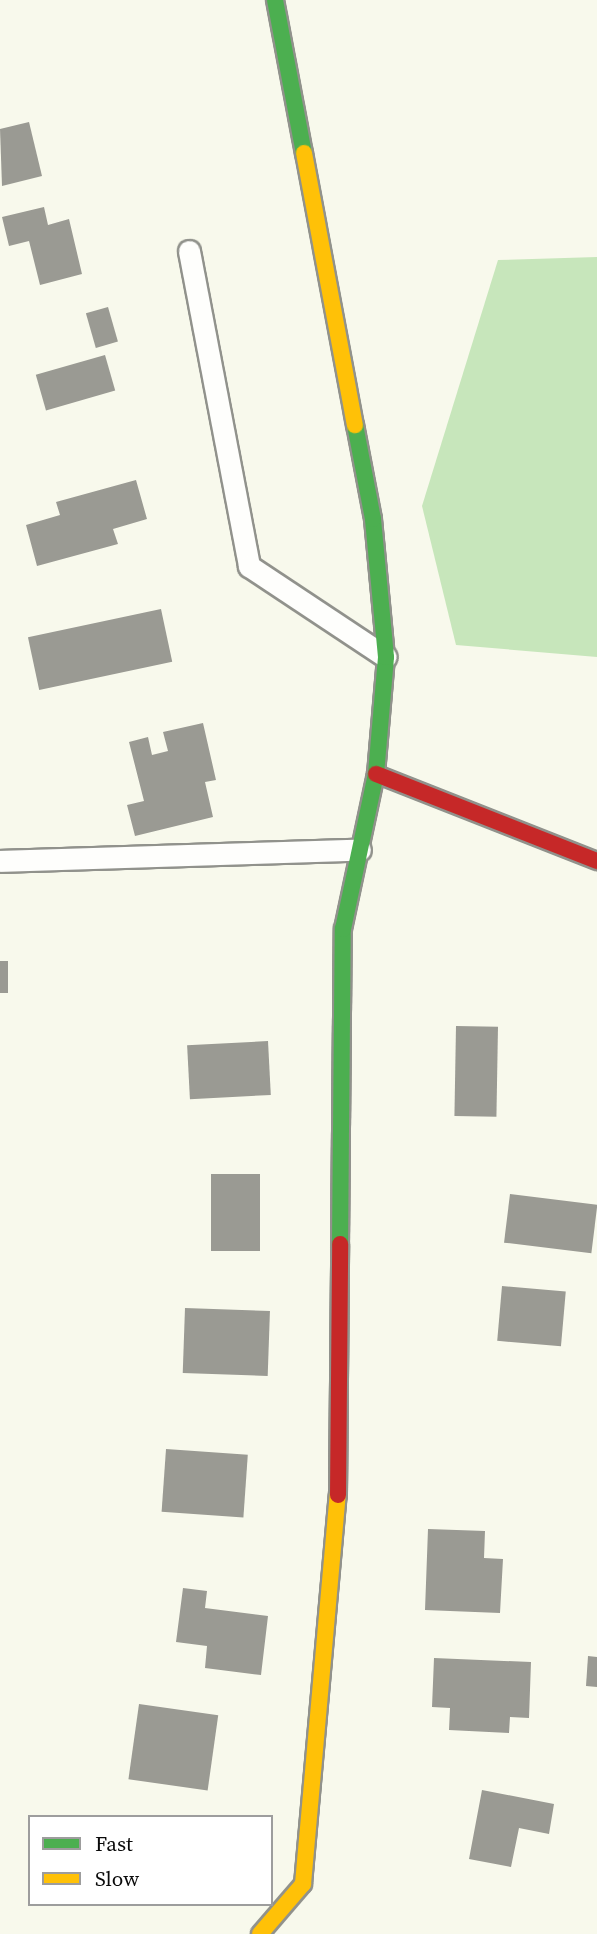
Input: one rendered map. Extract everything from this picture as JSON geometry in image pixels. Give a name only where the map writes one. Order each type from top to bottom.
[{"type":"street","points":[[260,1934],[303,1884],[337,1562],[343,929],[376,774],[386,657],[373,519],[275,0]]},
{"type":"street","points":[[376,774],[597,861]]},
{"type":"lane","points":[[189,251],[249,566],[386,657]]},
{"type":"lane","points":[[0,861],[360,850]]},
{"type":"green space","points":[[597,257],[597,657],[456,645],[422,506],[498,260]]},
{"type":"building","points":[[29,122],[42,176],[2,186],[0,129]]},
{"type":"building","points":[[44,207],[48,225],[69,219],[82,274],[40,285],[29,241],[9,246],[2,217]]},
{"type":"building","points":[[108,307],[118,342],[96,348],[86,313]]},
{"type":"building","points":[[105,355],[115,391],[46,410],[36,375]]},
{"type":"building","points":[[136,480],[147,519],[113,529],[118,544],[37,566],[26,525],[60,515],[56,502]]},
{"type":"building","points":[[161,609],[172,662],[39,690],[28,637]]},
{"type":"building","points":[[203,723],[216,780],[205,782],[213,817],[135,836],[127,805],[144,801],[129,742],[148,737],[152,755],[168,751],[163,732]]},
{"type":"building","points":[[0,961],[8,961],[8,993],[0,993]]},
{"type":"building","points":[[456,1026],[498,1027],[496,1117],[454,1116]]},
{"type":"building","points":[[268,1041],[271,1095],[190,1099],[187,1045]]},
{"type":"building","points":[[211,1174],[260,1174],[260,1251],[211,1251]]},
{"type":"building","points":[[510,1194],[597,1205],[591,1253],[504,1243]]},
{"type":"building","points":[[502,1286],[566,1292],[561,1346],[497,1341]]},
{"type":"building","points":[[185,1308],[270,1311],[268,1376],[183,1373]]},
{"type":"building","points":[[166,1449],[248,1455],[243,1518],[162,1512]]},
{"type":"building","points":[[428,1529],[485,1531],[484,1558],[503,1559],[500,1613],[425,1610]]},
{"type":"building","points":[[183,1588],[207,1591],[205,1608],[268,1616],[261,1675],[205,1668],[207,1646],[176,1642]]},
{"type":"building","points":[[588,1656],[597,1657],[597,1687],[586,1686]]},
{"type":"building","points":[[434,1658],[531,1662],[529,1718],[510,1717],[509,1733],[449,1730],[450,1708],[432,1707]]},
{"type":"building","points":[[139,1704],[218,1715],[208,1790],[128,1779]]},
{"type":"building","points":[[482,1790],[554,1804],[549,1834],[519,1828],[511,1867],[469,1859]]},
{"type":"traffic: fast","points":[[275,0],[304,153]]},
{"type":"traffic: fast","points":[[340,1244],[343,929],[376,774],[386,657],[373,519],[355,425]]},
{"type":"traffic: slow","points":[[304,153],[355,425]]},
{"type":"traffic: slow","points":[[260,1934],[303,1884],[338,1495]]},
{"type":"traffic: jam","points":[[376,774],[597,861]]},
{"type":"traffic: jam","points":[[338,1495],[340,1244]]}]
